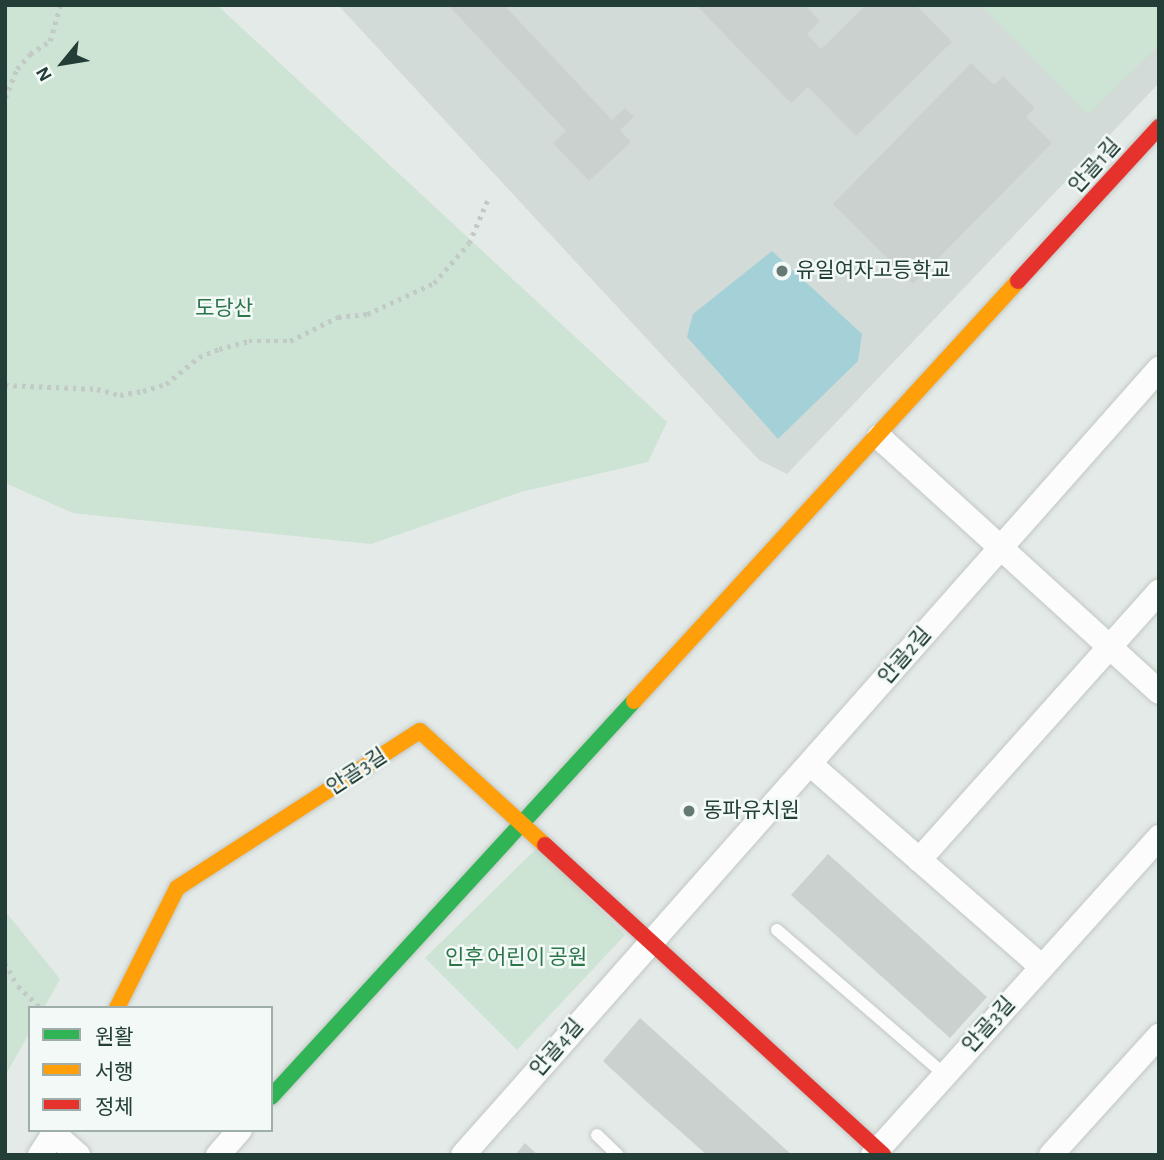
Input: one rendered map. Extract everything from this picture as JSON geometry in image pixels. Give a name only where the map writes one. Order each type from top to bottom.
[{"type":"street","name":"안골1길","points":[[878,437],[1159,127]]},
{"type":"street","name":"안골2길","points":[[810,764],[1159,369]]},
{"type":"street","points":[[273,1095],[878,437],[1159,692]]},
{"type":"street","points":[[919,860],[1159,592]]},
{"type":"street","name":"안골3길","points":[[118,1006],[177,888],[420,731],[878,1153],[1159,837]]},
{"type":"street","points":[[650,942],[810,764],[1042,967]]},
{"type":"street","name":"안골4길","points":[[463,1155],[650,942]]},
{"type":"street","points":[[1051,1155],[1159,1036]]},
{"type":"street","points":[[40,1155],[55,1132],[78,1155]]},
{"type":"street","points":[[218,1155],[238,1132]]},
{"type":"lane","points":[[777,930],[945,1075]]},
{"type":"lane","points":[[597,1135],[618,1155]]},
{"type":"path","points":[[5,97],[17,69],[30,54],[50,41],[60,5]]},
{"type":"path","points":[[5,385],[97,388],[120,395],[143,391],[166,384],[199,357],[219,349],[249,341],[290,341],[338,317],[367,314],[434,283],[469,243],[488,199]]},
{"type":"path","points":[[5,963],[18,986],[38,1006]]},
{"type":"shaded area","name":"유일여자고등학교","points":[[338,5],[1159,5],[1159,83],[787,474],[759,460]]},
{"type":"green space","name":"도당산","points":[[5,5],[217,5],[667,422],[648,462],[521,492],[371,544],[73,513],[5,483]]},
{"type":"green space","points":[[981,5],[1159,5],[1159,45],[1088,115]]},
{"type":"green space","name":"인후 어린이 공원","points":[[538,847],[625,935],[517,1050],[425,958]]},
{"type":"green space","points":[[5,911],[60,979],[45,1006],[28,1006],[28,1036],[5,1076]]},
{"type":"water","points":[[772,251],[862,334],[858,361],[778,439],[687,337],[693,314]]},
{"type":"building","points":[[448,5],[504,5],[612,120],[625,108],[634,117],[620,130],[631,142],[589,181],[553,143],[566,131]]},
{"type":"building","points":[[696,5],[805,5],[820,21],[807,34],[821,49],[866,5],[916,5],[952,42],[856,136],[808,87],[791,103]]},
{"type":"building","points":[[971,63],[994,85],[1003,76],[1035,108],[1026,117],[1052,143],[913,284],[833,204]]},
{"type":"building","points":[[828,854],[987,997],[950,1038],[791,895]]},
{"type":"building","points":[[640,1018],[792,1155],[707,1155],[646,1101],[603,1061]]},
{"type":"building","points":[[525,1143],[538,1155],[515,1155]]},
{"type":"traffic: fast","points":[[273,1095],[634,701]]},
{"type":"traffic: slow","points":[[634,701],[1018,281]]},
{"type":"traffic: slow","points":[[118,1006],[177,888],[420,731],[545,845]]},
{"type":"traffic: jam","points":[[1018,281],[1159,127]]},
{"type":"traffic: jam","points":[[545,845],[883,1155]]},
{"type":"place","name":"유일여자고등학교","points":[[782,271]]},
{"type":"place","name":"동파유치원","points":[[689,811]]}]
